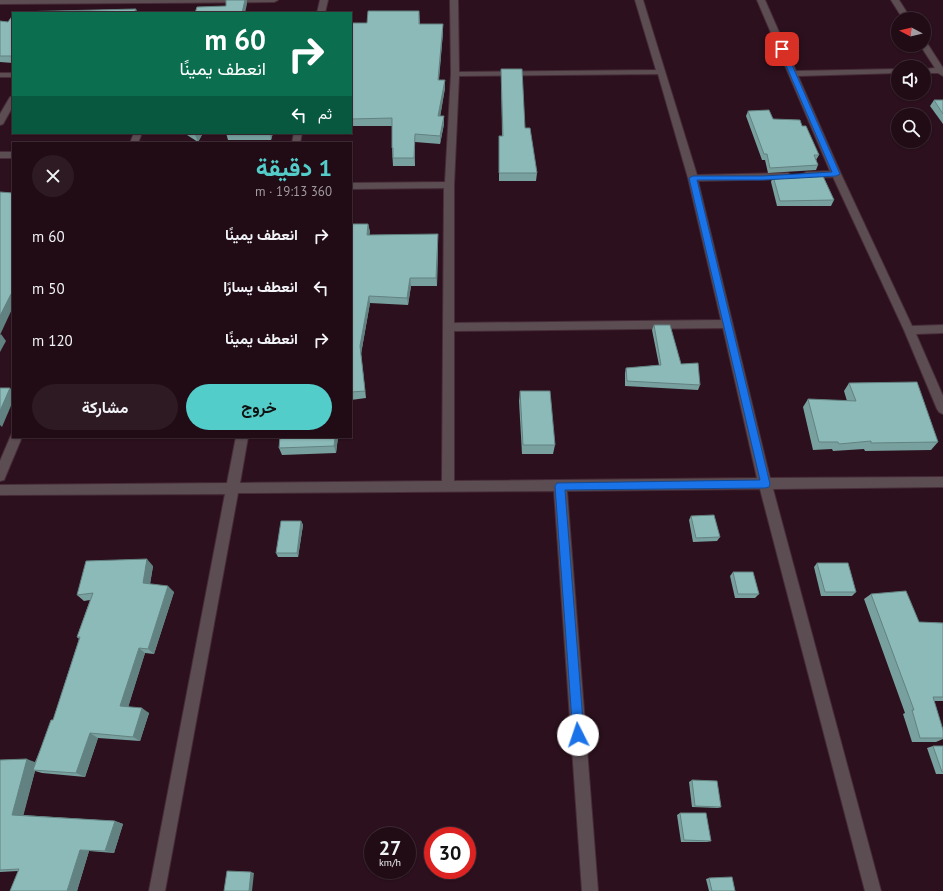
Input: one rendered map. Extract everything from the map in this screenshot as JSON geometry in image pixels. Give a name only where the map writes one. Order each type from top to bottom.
[{"type":"street","points":[[0,2],[274,0]]},
{"type":"street","points":[[321,12],[324,0]]},
{"type":"street","points":[[448,487],[449,185],[455,74],[454,0]]},
{"type":"street","points":[[639,0],[693,178],[726,324],[765,484],[873,891]]},
{"type":"street","points":[[761,0],[836,174],[910,330],[943,409]]},
{"type":"street","points":[[895,0],[903,12]]},
{"type":"street","points":[[929,52],[942,71]]},
{"type":"street","points":[[931,70],[942,71]]},
{"type":"street","points":[[793,74],[891,71]]},
{"type":"street","points":[[455,74],[660,72]]},
{"type":"street","points":[[0,75],[12,75]]},
{"type":"street","points":[[0,122],[12,101]]},
{"type":"street","points":[[0,155],[12,155]]},
{"type":"street","points":[[693,178],[763,178],[836,174]]},
{"type":"street","points":[[352,186],[449,185]]},
{"type":"street","points":[[449,327],[726,324]]},
{"type":"street","points":[[910,330],[943,328]]},
{"type":"street","points":[[0,476],[16,438]]},
{"type":"street","points":[[158,891],[242,438]]},
{"type":"street","points":[[0,490],[943,482]]},
{"type":"street","points":[[560,486],[590,891]]},
{"type":"building","points":[[226,0],[245,0],[242,12],[195,12],[197,7],[226,6]]},
{"type":"building","points":[[136,9],[134,12],[15,12]]},
{"type":"building","points":[[368,11],[419,11],[419,24],[443,24],[438,80],[445,80],[438,116],[444,116],[440,136],[415,134],[414,158],[393,158],[392,118],[352,119],[352,23],[367,23]]},
{"type":"building","points":[[12,16],[12,56],[0,56],[0,21],[8,22]]},
{"type":"building","points":[[501,69],[522,69],[525,128],[530,128],[537,173],[499,173],[499,136],[503,136]]},
{"type":"building","points":[[934,100],[943,100],[943,114]]},
{"type":"building","points":[[769,110],[773,119],[800,120],[802,126],[806,126],[819,155],[814,155],[818,165],[770,168],[767,154],[764,154],[748,111]]},
{"type":"building","points":[[822,174],[834,200],[780,201],[773,176]]},
{"type":"building","points":[[0,192],[12,193],[12,294],[0,316]]},
{"type":"building","points":[[352,224],[368,224],[367,235],[438,234],[436,278],[410,278],[407,298],[369,296],[360,346],[365,391],[352,392]]},
{"type":"building","points":[[654,325],[670,325],[681,364],[698,363],[700,385],[627,381],[626,368],[661,365]]},
{"type":"building","points":[[917,382],[938,442],[871,443],[871,441],[839,444],[838,442],[819,442],[808,399],[856,401],[849,383]]},
{"type":"building","points":[[0,388],[10,388],[0,411]]},
{"type":"building","points":[[520,391],[550,391],[555,445],[523,445]]},
{"type":"building","points":[[280,438],[335,438],[334,446],[279,448]]},
{"type":"building","points":[[714,515],[720,537],[696,538],[691,516]]},
{"type":"building","points":[[281,521],[301,521],[297,553],[276,553]]},
{"type":"building","points":[[147,559],[143,583],[168,586],[148,649],[139,648],[120,706],[142,708],[133,737],[90,733],[76,773],[33,770],[51,720],[53,720],[80,637],[77,637],[93,593],[77,595],[86,561]]},
{"type":"building","points":[[817,563],[848,563],[856,592],[825,592]]},
{"type":"building","points":[[733,572],[753,572],[759,594],[738,594]]},
{"type":"building","points":[[906,591],[919,622],[943,623],[943,697],[933,697],[943,730],[943,738],[920,738],[912,710],[914,710],[871,594]]},
{"type":"building","points":[[933,746],[943,746],[943,772],[942,772]]},
{"type":"building","points":[[27,759],[12,815],[115,821],[105,851],[80,850],[67,891],[10,891],[19,869],[0,870],[0,760]]},
{"type":"building","points":[[692,780],[717,781],[721,807],[695,806]]},
{"type":"building","points":[[680,813],[706,813],[711,841],[684,840]]},
{"type":"building","points":[[227,871],[251,872],[249,891],[224,891]]},
{"type":"building","points":[[732,877],[735,891],[712,891],[709,878]]},
{"type":"route","points":[[578,735],[560,486],[765,484],[726,324],[693,178],[763,178],[836,174],[782,49]]}]
